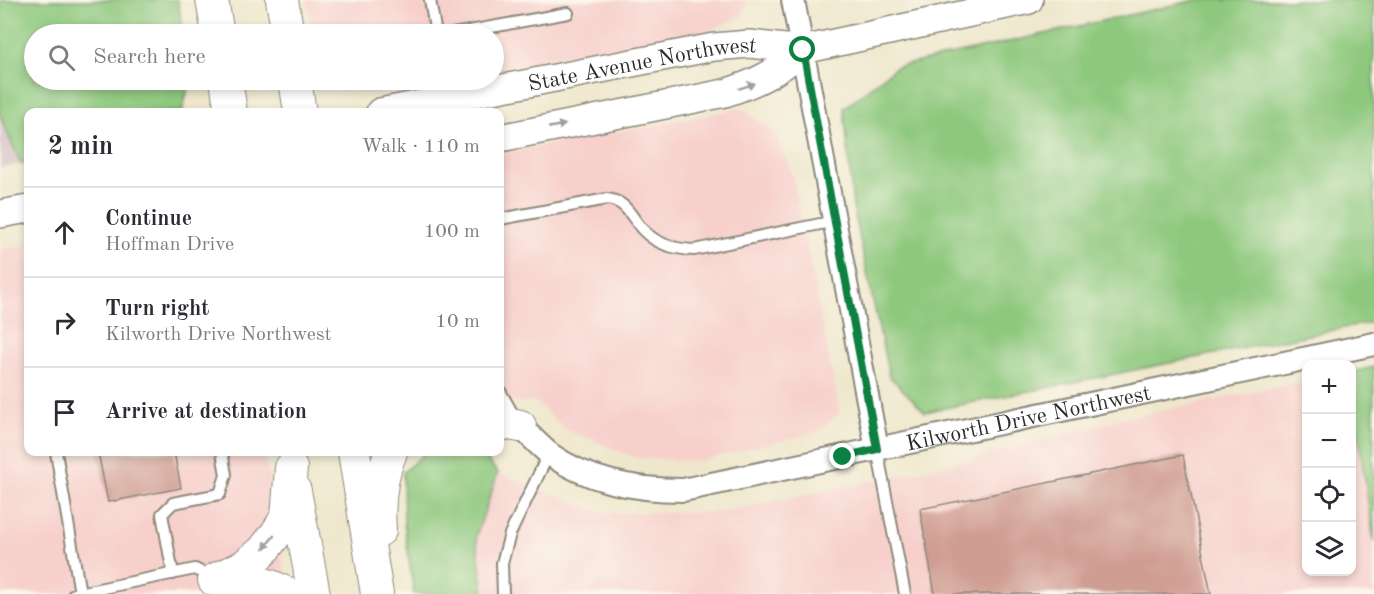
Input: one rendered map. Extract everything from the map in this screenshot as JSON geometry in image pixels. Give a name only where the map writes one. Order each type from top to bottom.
[{"type":"main road","points":[[213,0],[217,24]]},
{"type":"main road","points":[[282,0],[286,24]]},
{"type":"main road","points":[[228,90],[230,108]]},
{"type":"main road","points":[[297,90],[299,108]]},
{"type":"main road","points":[[355,456],[377,594]]},
{"type":"main road","points":[[386,594],[379,515],[384,470],[389,456]]},
{"type":"main road","points":[[211,587],[262,552],[276,534],[287,516],[289,460]]},
{"type":"main road","points":[[289,460],[314,594]]},
{"type":"main road","points":[[211,587],[248,580],[271,584],[288,594]]},
{"type":"street","points":[[793,0],[877,449]]},
{"type":"street","points":[[803,50],[1029,0]]},
{"type":"street","name":"State Avenue Northwest","points":[[504,87],[714,46],[750,44],[803,50]]},
{"type":"street","name":"State Avenue Northwest","points":[[504,137],[725,93],[755,83],[783,67],[803,50]]},
{"type":"street","name":"State Avenue Northwest","points":[[400,108],[491,90]]},
{"type":"street","points":[[0,214],[24,210]]},
{"type":"street","name":"Kilworth Drive Northwest","points":[[510,424],[577,471],[614,483],[654,490],[683,490],[1374,344]]},
{"type":"lane","points":[[430,0],[434,24]]},
{"type":"lane","points":[[504,25],[568,13]]},
{"type":"lane","points":[[504,218],[607,199],[617,200],[643,230],[658,242],[676,249],[694,250],[835,221]]},
{"type":"lane","points":[[504,404],[510,424]]},
{"type":"lane","points":[[877,449],[905,594]]},
{"type":"lane","points":[[503,594],[502,562],[510,534],[549,453]]},
{"type":"lane","points":[[57,456],[77,593],[195,569],[211,587]]},
{"type":"lane","points":[[173,574],[162,514],[173,503],[220,494],[226,475],[223,456]]},
{"type":"shaded area","points":[[307,0],[747,0],[742,16],[705,32],[504,67],[504,24],[312,24]]},
{"type":"shaded area","points":[[741,108],[774,132],[792,173],[840,413],[819,431],[700,461],[636,458],[566,430],[536,402],[504,402],[504,153]]},
{"type":"shaded area","points":[[0,116],[21,164],[0,168]]},
{"type":"shaded area","points":[[24,245],[24,456],[265,456],[288,594],[0,594],[0,250]]},
{"type":"shaded area","points":[[1302,382],[1302,576],[1356,576],[1356,419],[1374,542],[1374,594],[484,594],[476,536],[498,473],[602,513],[721,512],[936,468],[1120,419]]},
{"type":"green space","points":[[1,0],[178,0],[182,24],[24,24],[24,90],[188,90],[183,108],[24,108],[24,163],[21,164],[0,116]]},
{"type":"green space","points":[[1196,0],[1374,0],[1374,322],[925,412],[889,376],[853,207],[844,108],[896,67]]},
{"type":"green space","points":[[1374,367],[1374,542],[1356,419],[1356,371]]},
{"type":"green space","points":[[421,456],[484,456],[498,473],[476,536],[484,594],[414,594],[404,524],[403,472]]},
{"type":"building","points":[[1183,455],[1211,594],[935,594],[920,509]]},
{"type":"building","points":[[99,456],[175,456],[181,488],[108,502]]},
{"type":"route","points":[[803,50],[877,449],[843,457]]}]
